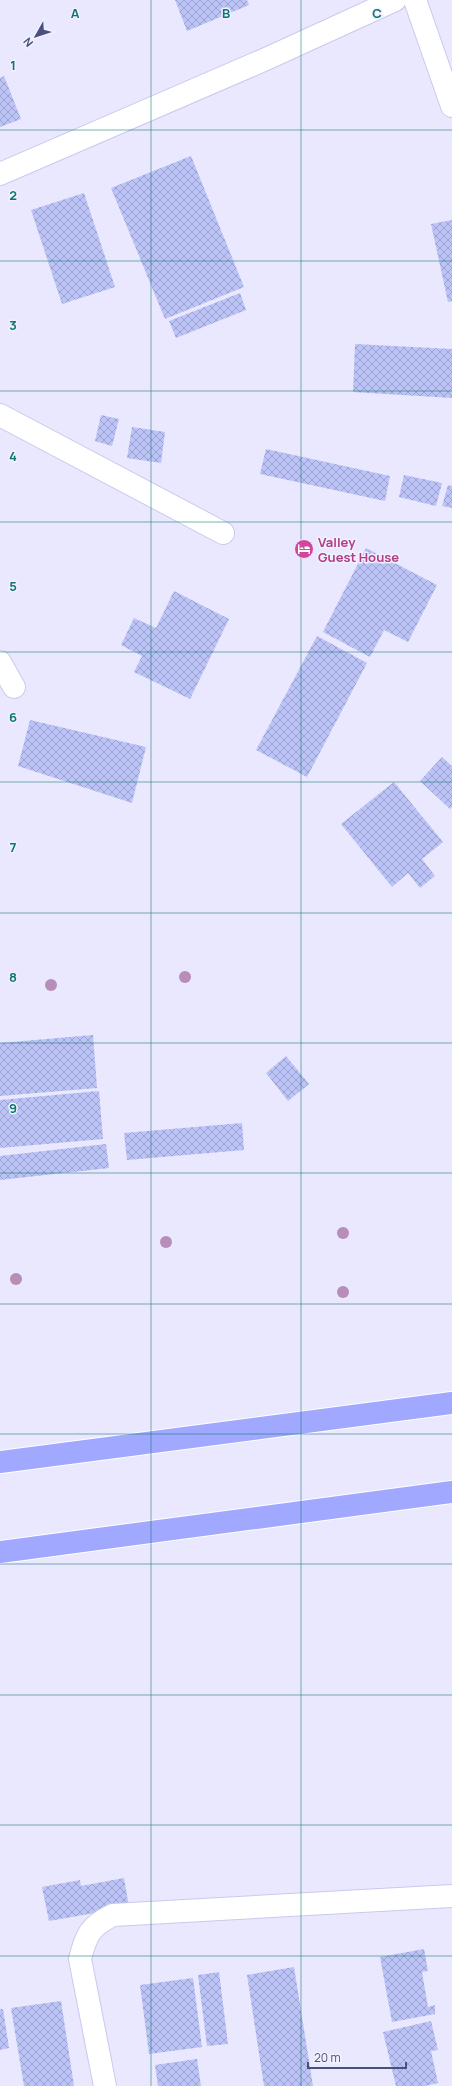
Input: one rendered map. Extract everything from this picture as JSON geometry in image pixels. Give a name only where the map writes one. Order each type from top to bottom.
[{"type":"highway","points":[[0,1462],[452,1402]]},
{"type":"highway","points":[[0,1552],[452,1492]]},
{"type":"street","points":[[0,174],[266,59],[395,0]]},
{"type":"street","points":[[415,0],[452,106]]},
{"type":"street","points":[[0,415],[223,533]]},
{"type":"street","points":[[0,662],[14,687]]},
{"type":"street","points":[[105,2086],[80,1959],[90,1930],[101,1920],[113,1915],[452,1896]]},
{"type":"building","points":[[175,0],[247,0],[249,5],[187,31]]},
{"type":"building","points":[[4,76],[21,119],[0,127],[0,78]]},
{"type":"building","points":[[191,156],[244,287],[165,319],[111,188]]},
{"type":"building","points":[[84,193],[115,287],[62,304],[31,210]]},
{"type":"building","points":[[452,220],[452,301],[448,302],[431,224]]},
{"type":"building","points":[[240,293],[246,310],[176,338],[169,321]]},
{"type":"building","points":[[355,344],[452,349],[452,398],[353,392]]},
{"type":"building","points":[[101,415],[119,419],[112,446],[95,441]]},
{"type":"building","points":[[132,427],[165,432],[161,463],[127,458]]},
{"type":"building","points":[[266,449],[390,476],[385,501],[260,474]]},
{"type":"building","points":[[404,475],[442,483],[436,506],[399,497]]},
{"type":"building","points":[[448,485],[452,486],[452,508],[442,506]]},
{"type":"building","points":[[366,548],[437,585],[408,642],[384,630],[370,657],[323,632]]},
{"type":"building","points":[[174,591],[229,619],[190,699],[134,672],[142,656],[121,645],[134,618],[156,628]]},
{"type":"building","points":[[317,636],[367,663],[307,777],[256,750]]},
{"type":"building","points":[[30,720],[146,747],[132,803],[18,766]]},
{"type":"building","points":[[442,757],[452,766],[452,807],[450,809],[420,781]]},
{"type":"building","points":[[394,782],[443,842],[422,859],[435,876],[420,888],[408,873],[392,887],[341,824]]},
{"type":"building","points":[[93,1035],[97,1088],[0,1096],[0,1043]]},
{"type":"building","points":[[286,1056],[309,1084],[288,1101],[266,1073]]},
{"type":"building","points":[[99,1091],[103,1139],[0,1148],[0,1100]]},
{"type":"building","points":[[242,1123],[244,1150],[127,1160],[124,1133]]},
{"type":"building","points":[[106,1144],[109,1168],[0,1180],[0,1156]]},
{"type":"building","points":[[124,1878],[129,1907],[49,1921],[42,1887],[80,1880],[81,1886]]},
{"type":"building","points":[[424,1949],[428,1971],[422,1972],[428,2007],[435,2005],[435,2014],[392,2022],[380,1957]]},
{"type":"building","points":[[294,1967],[313,2086],[264,2086],[247,1975]]},
{"type":"building","points":[[219,1972],[228,2044],[207,2046],[198,1975]]},
{"type":"building","points":[[193,1978],[202,2047],[149,2054],[140,1985]]},
{"type":"building","points":[[61,2001],[74,2086],[24,2086],[11,2008]]},
{"type":"building","points":[[0,2009],[3,2009],[9,2048],[0,2050]]},
{"type":"building","points":[[431,2021],[438,2050],[431,2051],[438,2083],[425,2086],[396,2086],[383,2032]]},
{"type":"building","points":[[197,2059],[201,2086],[158,2086],[155,2065]]},
{"type":"place","name":"Valley Guest House","points":[[304,549]]}]
